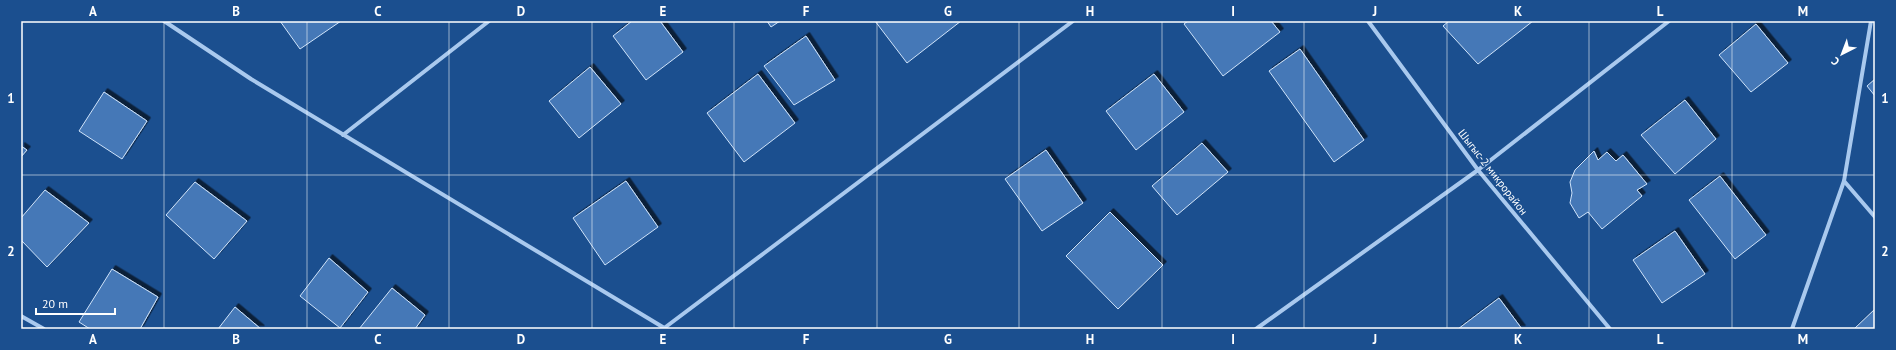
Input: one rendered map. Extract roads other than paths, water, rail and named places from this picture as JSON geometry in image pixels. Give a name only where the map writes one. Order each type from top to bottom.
[{"type":"street","points":[[164,21],[251,79],[664,329],[1073,21]]},
{"type":"street","points":[[343,135],[489,21]]},
{"type":"street","name":"Шыгыс-2 микрорайон","points":[[1368,21],[1478,170],[1610,329]]},
{"type":"street","points":[[1256,329],[1478,170],[1669,21]]},
{"type":"street","points":[[1792,329],[1844,181],[1871,21]]},
{"type":"street","points":[[1844,181],[1875,217]]},
{"type":"street","points":[[21,316],[44,329]]}]
